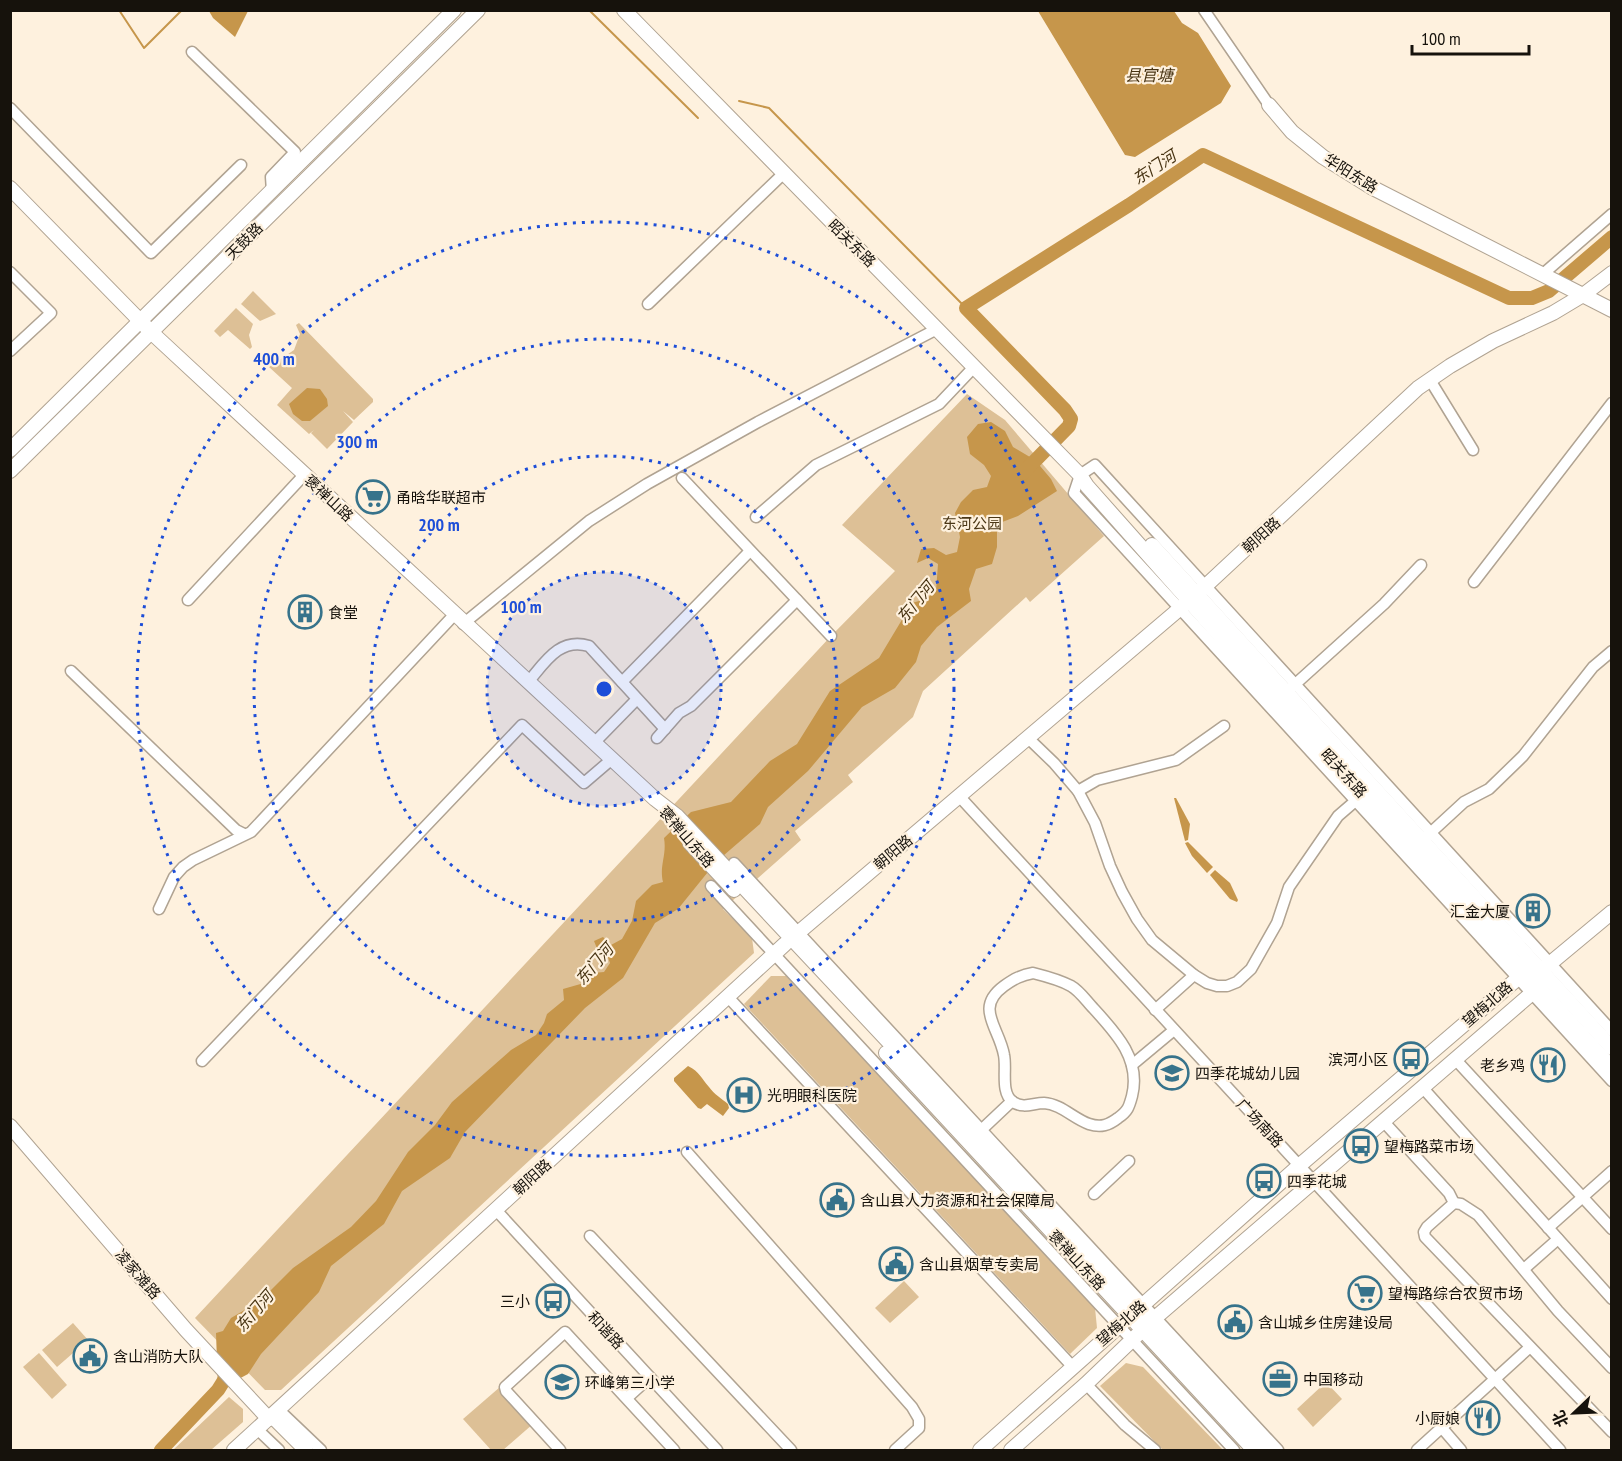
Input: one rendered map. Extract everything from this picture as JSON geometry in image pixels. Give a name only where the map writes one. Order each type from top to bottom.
[{"type":"main road","name":"天鼓路","points":[[10,450],[454,10]]},
{"type":"main road","name":"天鼓路","points":[[10,471],[478,10]]},
{"type":"main road","name":"昭关东路","points":[[624,10],[1036,430],[1286,692],[1422,841],[1545,967],[1607,1060]]},
{"type":"main road","name":"华阳东路","points":[[1269,105],[1300,138],[1323,157],[1371,187],[1578,293]]},
{"type":"main road","name":"褒禅山路","points":[[10,188],[139,321],[459,620],[529,681],[655,799]]},
{"type":"main road","name":"朝阳路","points":[[234,1450],[774,954],[1193,597],[1418,388],[1493,341],[1553,313],[1578,293],[1611,273]]},
{"type":"main road","points":[[1578,293],[1611,310]]},
{"type":"main road","name":"昭关东路","points":[[1286,692],[1359,798],[1422,841],[1521,975],[1607,1060]]},
{"type":"main road","name":"褒禅山东路","points":[[655,799],[792,938],[1267,1450]]},
{"type":"main road","points":[[1545,967],[1611,912]]},
{"type":"main road","name":"望梅北路","points":[[988,1448],[1072,1366],[1300,1165],[1521,975],[1545,967]]},
{"type":"main road","name":"望梅北路","points":[[1011,1450],[1086,1384],[1149,1324],[1535,991],[1545,967]]},
{"type":"main road","name":"凌家滩路","points":[[10,1126],[195,1340],[295,1450]]},
{"type":"main road","name":"褒禅山东路","points":[[1149,1324],[1254,1450]]},
{"type":"main road","name":"凌家滩路","points":[[268,1419],[306,1450]]},
{"type":"street","name":"华阳东路","points":[[1204,10],[1269,105]]},
{"type":"street","points":[[192,52],[295,152],[271,177],[272,191]]},
{"type":"street","points":[[10,108],[151,253],[241,165]]},
{"type":"street","points":[[648,304],[784,173]]},
{"type":"street","points":[[1545,275],[1611,214]]},
{"type":"street","points":[[10,272],[51,313],[10,351]]},
{"type":"street","points":[[159,909],[174,877],[183,867],[251,831],[459,620],[589,521],[647,484],[758,422],[937,329]]},
{"type":"street","points":[[756,517],[816,465],[939,404],[974,367]]},
{"type":"street","points":[[1430,380],[1473,450]]},
{"type":"street","points":[[1474,582],[1611,403]]},
{"type":"street","points":[[1080,476],[1095,465],[1193,597],[1359,798],[1521,975]]},
{"type":"street","points":[[188,600],[304,475]]},
{"type":"street","points":[[682,478],[831,636]]},
{"type":"street","points":[[622,682],[750,550]]},
{"type":"street","points":[[1193,597],[1286,692],[1384,603],[1421,565]]},
{"type":"street","points":[[657,738],[797,600]]},
{"type":"street","points":[[529,681],[555,651],[571,644],[580,643],[589,646],[665,729]]},
{"type":"street","points":[[1422,841],[1464,802],[1489,789],[1523,756],[1593,667],[1611,651]]},
{"type":"street","points":[[71,671],[236,830],[244,834]]},
{"type":"street","points":[[595,742],[637,699]]},
{"type":"street","points":[[202,1061],[522,725],[584,783],[612,759]]},
{"type":"street","points":[[1078,791],[1097,780],[1176,760],[1224,726]]},
{"type":"street","points":[[1028,738],[1078,791],[1095,823],[1110,866],[1137,919],[1152,940],[1194,975],[1217,986],[1227,986],[1237,982],[1251,969],[1277,923],[1289,887],[1338,816],[1359,798]]},
{"type":"street","name":"广场南路","points":[[959,796],[1560,1450]]},
{"type":"street","points":[[734,863],[792,938]]},
{"type":"street","points":[[711,886],[1234,1450]]},
{"type":"street","points":[[1545,967],[1611,1031]]},
{"type":"street","points":[[1022,975],[1044,975],[1073,987],[1117,1033],[1128,1053],[1134,1071],[1134,1089],[1129,1110],[1111,1124],[1097,1127],[1083,1122],[1071,1113],[1045,1103],[1025,1107],[1012,1101],[1005,1089],[1005,1056],[988,1009],[991,998],[998,991],[1022,975]]},
{"type":"street","points":[[1155,1010],[1194,975]]},
{"type":"street","points":[[728,997],[1072,1366]]},
{"type":"street","points":[[1132,1065],[1174,1030]]},
{"type":"street","points":[[1455,1059],[1611,1229]]},
{"type":"street","points":[[1607,1060],[1611,1081]]},
{"type":"street","points":[[1422,1087],[1611,1299]]},
{"type":"street","points":[[975,1136],[1012,1101]]},
{"type":"street","points":[[1384,1122],[1449,1193],[1454,1203]]},
{"type":"street","points":[[687,1152],[912,1407],[919,1419],[919,1428],[895,1450]]},
{"type":"street","points":[[1094,1194],[1129,1161]]},
{"type":"street","points":[[1548,1228],[1611,1171]]},
{"type":"street","points":[[1611,1368],[1558,1311],[1478,1215],[1461,1204],[1454,1203],[1427,1227],[1424,1232],[1425,1237],[1611,1432]]},
{"type":"street","name":"和谐路","points":[[496,1210],[717,1450]]},
{"type":"street","points":[[590,1236],[791,1450]]},
{"type":"street","points":[[1524,1269],[1558,1239]]},
{"type":"street","points":[[1149,1324],[1278,1450]]},
{"type":"street","points":[[560,1450],[506,1391],[505,1387],[562,1333],[568,1334],[675,1450]]},
{"type":"street","points":[[1417,1450],[1530,1347]]},
{"type":"street","points":[[627,1398],[650,1378]]},
{"type":"street","points":[[1086,1384],[1125,1425],[1155,1450]]},
{"type":"street","points":[[268,1419],[279,1450]]},
{"type":"street","points":[[268,1419],[321,1450]]},
{"type":"street","points":[[1442,1428],[1461,1450]]},
{"type":"green space","points":[[253,291],[276,314],[260,321],[241,304]]},
{"type":"green space","points":[[236,308],[253,324],[249,335],[252,347],[250,349],[228,330],[220,337],[214,331]]},
{"type":"green space","points":[[299,323],[373,399],[373,402],[354,420],[343,411],[353,422],[327,449],[311,433],[314,430],[309,434],[277,405],[292,388],[269,367],[294,350],[300,334],[296,325]]},
{"type":"green space","name":"东河公园","points":[[967,394],[1005,420],[1104,536],[1030,602],[1026,597],[923,691],[913,717],[848,775],[853,782],[795,831],[801,840],[723,909],[752,938],[754,953],[281,1390],[265,1390],[195,1318],[831,636],[895,571],[842,525]]},
{"type":"green space","points":[[771,976],[786,976],[1095,1308],[1097,1328],[1070,1354],[744,1004]]},
{"type":"green space","points":[[904,1281],[919,1297],[890,1323],[875,1308]]},
{"type":"green space","points":[[73,1323],[88,1340],[57,1367],[42,1350]]},
{"type":"green space","points":[[39,1353],[67,1385],[52,1399],[23,1367]]},
{"type":"green space","points":[[1126,1363],[1143,1367],[1223,1450],[1163,1450],[1100,1386]]},
{"type":"green space","points":[[1326,1382],[1342,1399],[1313,1427],[1297,1409]]},
{"type":"green space","points":[[500,1387],[533,1424],[503,1450],[491,1450],[463,1419]]},
{"type":"green space","points":[[229,1397],[243,1409],[243,1422],[211,1450],[173,1450]]},
{"type":"water","points":[[209,11],[248,11],[235,37],[213,18]]},
{"type":"water","name":"县官塘","points":[[1038,11],[1174,11],[1182,23],[1198,33],[1231,86],[1221,103],[1135,157],[1125,155]]},
{"type":"water","points":[[307,388],[320,389],[327,399],[328,406],[310,421],[302,421],[293,414],[289,404]]},
{"type":"water","points":[[991,422],[1005,431],[1013,447],[1035,460],[1051,479],[1057,491],[1018,516],[997,524],[997,547],[992,564],[976,569],[969,589],[971,601],[937,627],[921,646],[916,662],[895,688],[862,707],[808,771],[768,807],[760,824],[716,862],[678,909],[655,923],[623,978],[585,1008],[465,1132],[450,1158],[402,1191],[384,1224],[331,1266],[319,1292],[261,1354],[248,1374],[218,1390],[216,1333],[223,1331],[231,1318],[260,1301],[293,1268],[351,1227],[376,1201],[408,1152],[435,1125],[452,1102],[511,1050],[536,1035],[547,1014],[564,1000],[563,989],[584,983],[593,973],[604,972],[610,963],[606,952],[598,951],[594,941],[603,937],[611,945],[622,939],[632,921],[636,901],[652,885],[663,882],[664,838],[691,812],[731,802],[770,761],[797,744],[830,691],[879,658],[912,603],[926,599],[936,591],[938,564],[928,558],[917,563],[921,549],[934,548],[946,555],[957,552],[960,537],[955,513],[961,502],[973,490],[987,487],[991,476],[984,465],[970,454],[967,437],[978,424]]},
{"type":"water","points":[[1174,798],[1190,824],[1188,840],[1185,841]]},
{"type":"water","points":[[1188,842],[1213,867],[1207,873],[1192,856],[1185,843]]},
{"type":"water","points":[[1215,870],[1230,883],[1237,902],[1230,899],[1210,875]]},
{"type":"water","points":[[688,1066],[698,1073],[713,1092],[728,1104],[729,1108],[723,1116],[707,1104],[701,1109],[698,1108],[674,1081],[674,1078]]},
{"type":"waterway","points":[[119,10],[144,48],[182,10]]},
{"type":"waterway","points":[[589,10],[698,118]]},
{"type":"waterway","points":[[739,101],[769,108],[966,308]]},
{"type":"waterway","name":"东门河","points":[[1023,473],[1069,426],[1071,419],[1065,410],[966,308],[1129,205],[1203,155],[1509,298],[1532,298],[1549,291],[1612,237]]},
{"type":"waterway","name":"东门河","points":[[161,1450],[218,1390],[228,1374]]},
{"type":"place","name":"甬晗华联超市","points":[[373,497]]},
{"type":"place","name":"食堂","points":[[305,612]]},
{"type":"place","name":"汇金大厦","points":[[1533,911]]},
{"type":"place","name":"滨河小区","points":[[1411,1059]]},
{"type":"place","name":"老乡鸡","points":[[1548,1065]]},
{"type":"place","name":"四季花城幼儿园","points":[[1172,1073]]},
{"type":"place","name":"光明眼科医院","points":[[744,1095]]},
{"type":"place","name":"望梅路菜市场","points":[[1361,1146]]},
{"type":"place","name":"四季花城","points":[[1264,1181]]},
{"type":"place","name":"含山县人力资源和社会保障局","points":[[837,1200]]},
{"type":"place","name":"含山县烟草专卖局","points":[[896,1264]]},
{"type":"place","name":"望梅路综合农贸市场","points":[[1365,1293]]},
{"type":"place","name":"三小","points":[[553,1301]]},
{"type":"place","name":"含山城乡住房建设局","points":[[1235,1322]]},
{"type":"place","name":"含山消防大队","points":[[90,1356]]},
{"type":"place","name":"中国移动","points":[[1280,1379]]},
{"type":"place","name":"环峰第三小学","points":[[562,1382]]},
{"type":"place","name":"小厨娘","points":[[1483,1418]]}]
